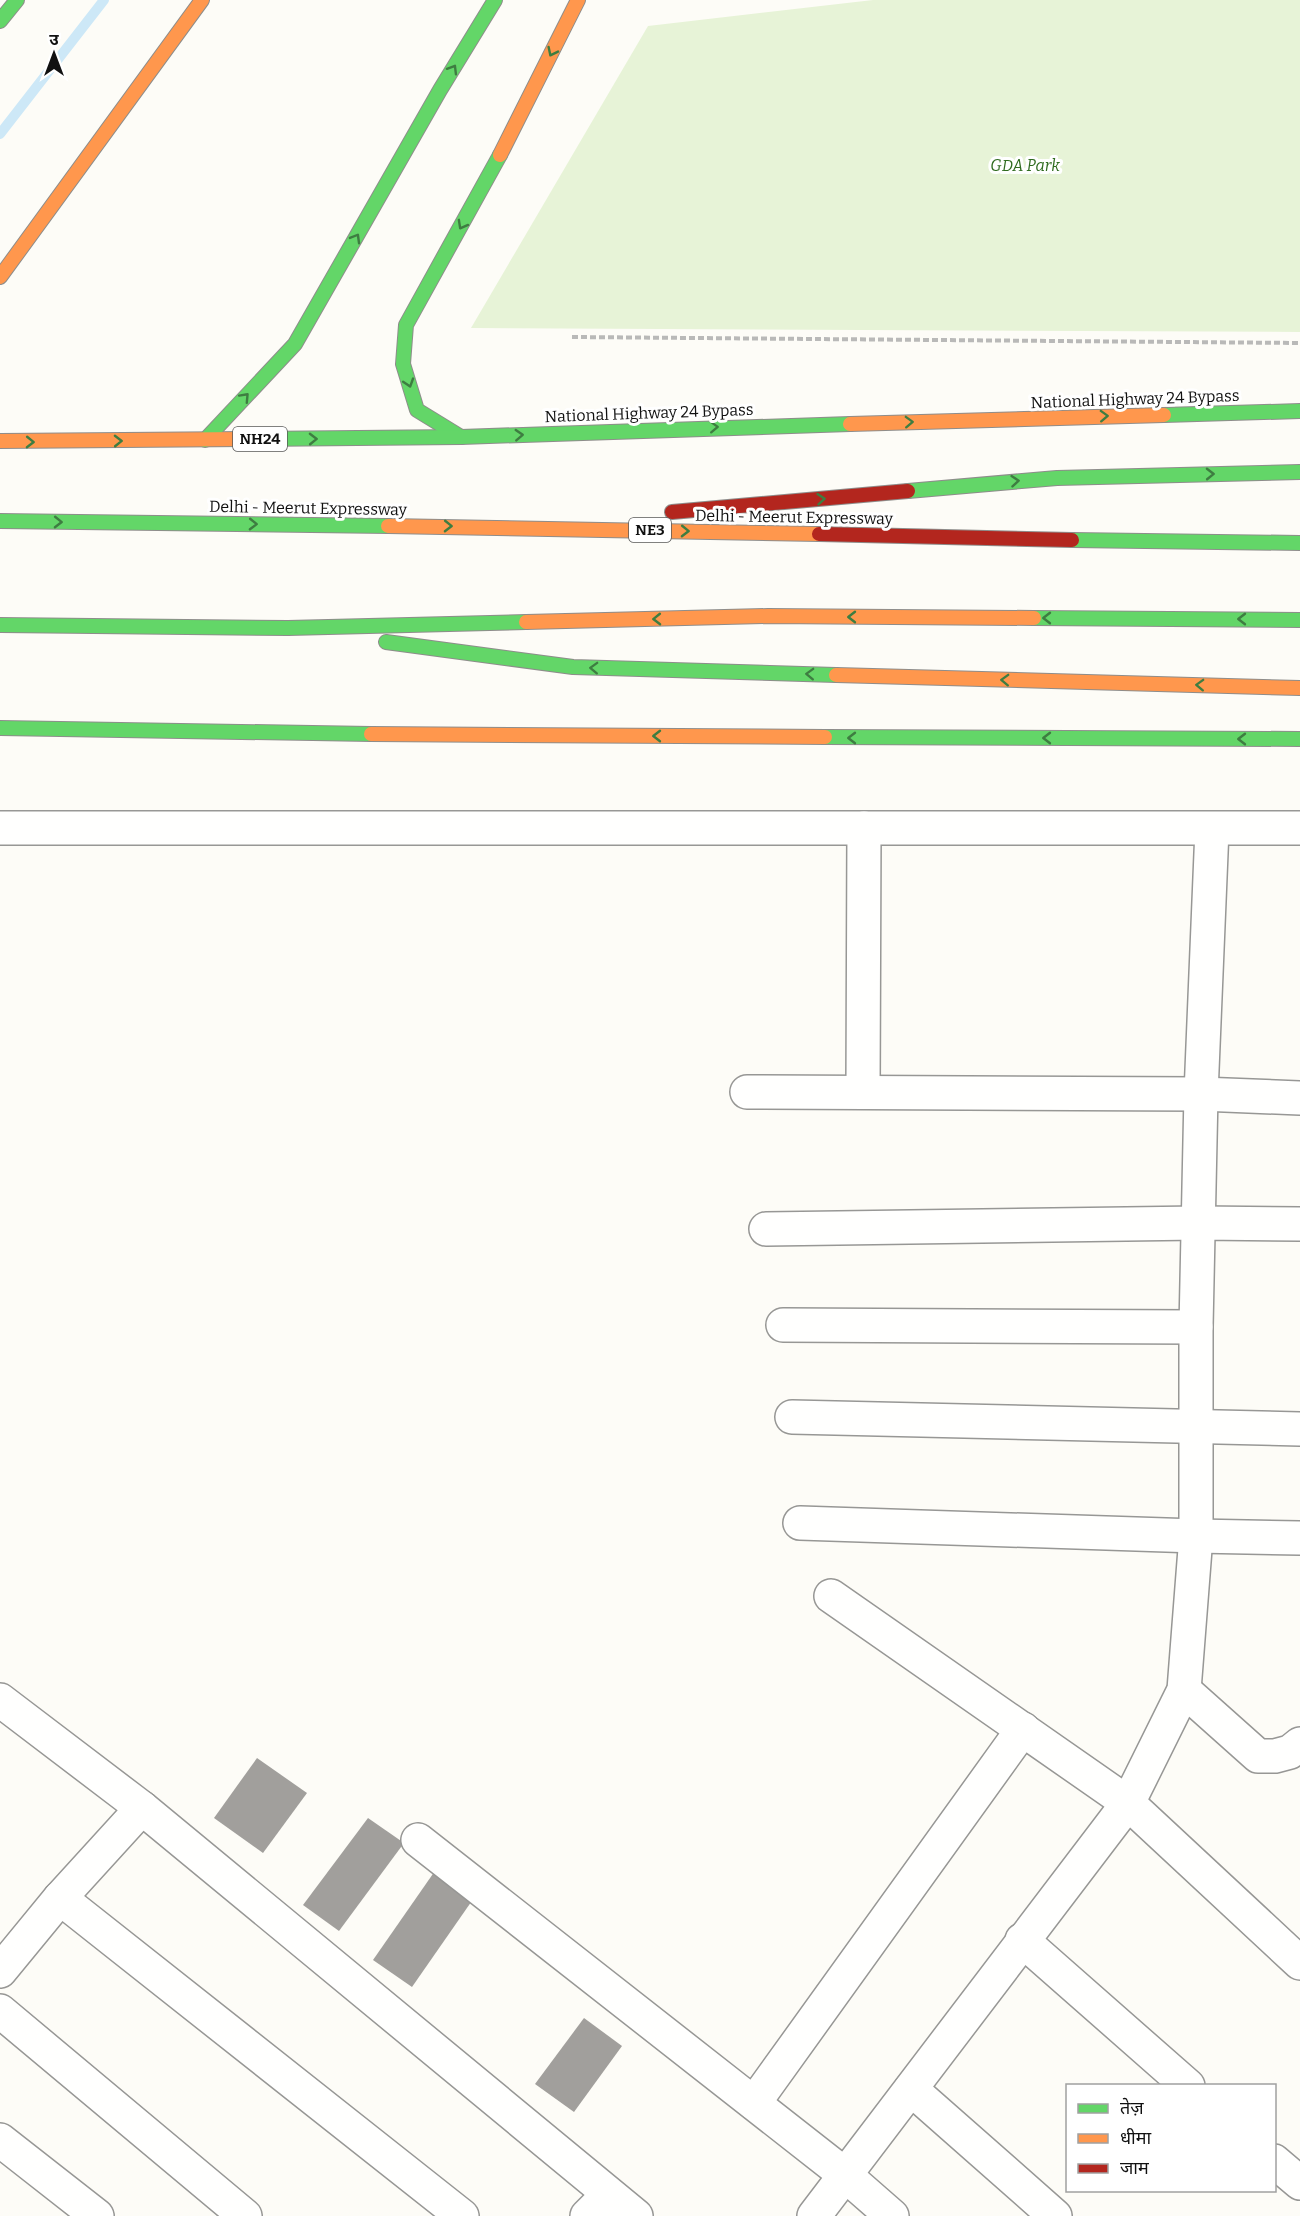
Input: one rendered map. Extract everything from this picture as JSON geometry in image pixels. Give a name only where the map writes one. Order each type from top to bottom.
[{"type":"main road","points":[[0,21],[17,0]]},
{"type":"main road","points":[[0,276],[202,0]]},
{"type":"main road","points":[[205,440],[295,344],[440,90],[495,0]]},
{"type":"main road","points":[[461,437],[417,410],[403,364],[406,325],[507,143],[578,0]]},
{"type":"main road","name":"National Highway 24 Bypass","points":[[0,441],[461,437],[635,429],[1300,411]]},
{"type":"main road","points":[[654,514],[1057,478],[1300,472]]},
{"type":"main road","points":[[512,526],[618,517]]},
{"type":"main road","name":"Delhi - Meerut Expressway","points":[[0,521],[512,526],[1300,543]]},
{"type":"main road","points":[[0,625],[288,628],[768,616],[1300,620]]},
{"type":"main road","points":[[288,628],[573,667],[1300,688]]},
{"type":"main road","points":[[0,728],[451,735],[1300,740]]},
{"type":"street","points":[[0,828],[1300,828]]},
{"type":"street","points":[[863,1092],[864,828]]},
{"type":"street","points":[[814,2216],[1128,1803],[1184,1690],[1196,1536],[1196,1327],[1201,1094],[1212,829]]},
{"type":"street","points":[[747,1092],[1201,1094],[1300,1098]]},
{"type":"street","points":[[766,1229],[1199,1223],[1300,1224]]},
{"type":"street","points":[[783,1325],[1196,1327]]},
{"type":"street","points":[[792,1417],[1300,1429]]},
{"type":"street","points":[[800,1523],[1300,1538]]},
{"type":"street","points":[[831,1596],[1128,1803],[1300,1963]]},
{"type":"street","points":[[1184,1690],[1258,1756],[1275,1756],[1290,1752],[1300,1744]]},
{"type":"street","points":[[1,1701],[142,1808],[597,2205],[636,2216]]},
{"type":"street","points":[[754,2103],[1023,1729]]},
{"type":"street","points":[[0,1971],[60,1898],[142,1808]]},
{"type":"street","points":[[418,1840],[844,2174],[892,2216]]},
{"type":"street","points":[[60,1898],[462,2216]]},
{"type":"street","points":[[1022,1940],[1187,2084]]},
{"type":"street","points":[[0,2011],[245,2216]]},
{"type":"street","points":[[911,2089],[1055,2216]]},
{"type":"street","points":[[0,2140],[97,2216]]},
{"type":"street","points":[[1276,2162],[1300,2183]]},
{"type":"path","points":[[572,337],[1300,343]]},
{"type":"green space","name":"GDA Park","points":[[873,0],[1300,0],[1300,332],[471,328],[648,26]]},
{"type":"building","points":[[257,1758],[307,1793],[263,1853],[214,1818]]},
{"type":"building","points":[[368,1818],[404,1843],[339,1931],[303,1905]]},
{"type":"building","points":[[437,1868],[476,1895],[412,1987],[373,1960]]},
{"type":"building","points":[[584,2018],[622,2046],[574,2112],[535,2084]]},
{"type":"waterway","points":[[0,134],[104,0]]},
{"type":"traffic: fast","points":[[0,21],[17,0]]},
{"type":"traffic: fast","points":[[205,440],[295,344],[440,90],[495,0]]},
{"type":"traffic: fast","points":[[461,437],[417,410],[403,364],[406,325],[500,155]]},
{"type":"traffic: fast","points":[[1164,415],[1300,411]]},
{"type":"traffic: fast","points":[[245,439],[461,437],[850,424]]},
{"type":"traffic: fast","points":[[908,491],[1057,478],[1300,472]]},
{"type":"traffic: fast","points":[[0,521],[388,526]]},
{"type":"traffic: fast","points":[[1072,540],[1300,543]]},
{"type":"traffic: fast","points":[[1034,618],[1300,620]]},
{"type":"traffic: fast","points":[[0,625],[288,628],[526,622]]},
{"type":"traffic: fast","points":[[386,642],[573,667],[836,675]]},
{"type":"traffic: fast","points":[[0,728],[371,734]]},
{"type":"traffic: fast","points":[[825,737],[1300,739]]},
{"type":"traffic: slow","points":[[0,277],[202,0]]},
{"type":"traffic: slow","points":[[500,155],[578,0]]},
{"type":"traffic: slow","points":[[850,424],[1164,415]]},
{"type":"traffic: slow","points":[[0,441],[245,439]]},
{"type":"traffic: slow","points":[[388,526],[819,534]]},
{"type":"traffic: slow","points":[[526,622],[768,616],[1034,618]]},
{"type":"traffic: slow","points":[[836,675],[1300,688]]},
{"type":"traffic: slow","points":[[371,734],[825,737]]},
{"type":"traffic: jam","points":[[672,512],[908,491]]},
{"type":"traffic: jam","points":[[819,534],[1072,540]]}]
